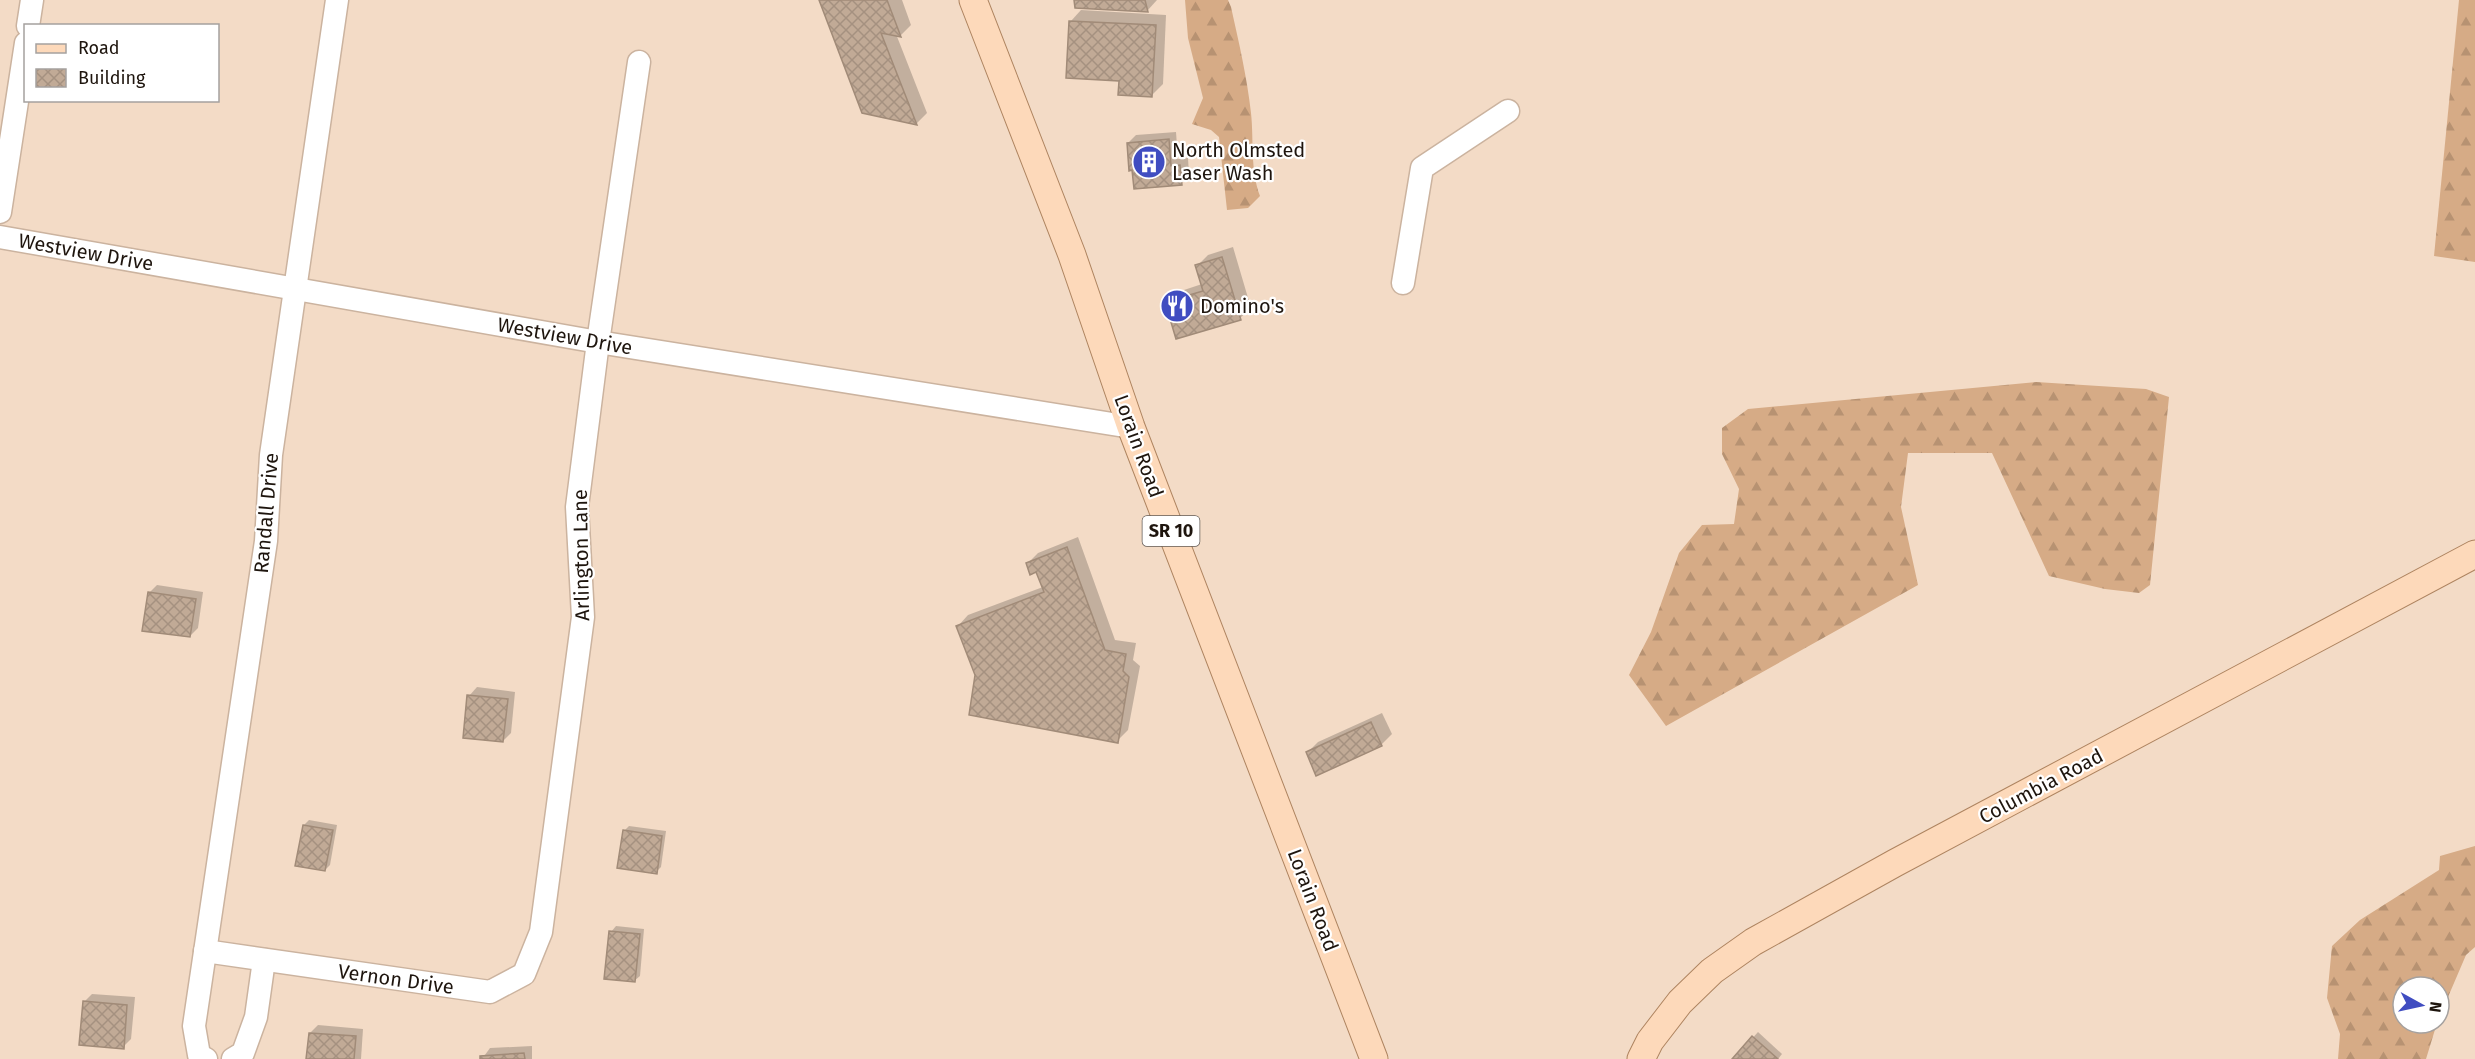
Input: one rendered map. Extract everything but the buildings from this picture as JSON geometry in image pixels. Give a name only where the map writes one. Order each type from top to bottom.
[{"type":"main road","name":"Lorain Road","points":[[973,0],[1072,255],[1131,427],[1374,1059]]},
{"type":"main road","name":"Columbia Road","points":[[1641,1059],[1650,1041],[1680,1002],[1712,971],[1753,942],[1895,863],[2475,554]]},
{"type":"street","points":[[28,24],[32,0]]},
{"type":"street","name":"Randall Drive","points":[[206,1059],[199,1055],[194,1026],[266,541],[271,455],[337,0]]},
{"type":"street","points":[[0,212],[24,56]]},
{"type":"street","name":"Arlington Lane","points":[[524,974],[541,932],[583,617],[577,507],[598,342],[639,62]]},
{"type":"street","points":[[1403,283],[1422,168],[1508,111]]},
{"type":"street","name":"Westview Drive","points":[[0,237],[598,342],[1131,427]]},
{"type":"street","name":"Vernon Drive","points":[[205,951],[490,992],[524,974]]},
{"type":"street","points":[[233,1059],[243,1053],[256,1017],[264,960]]},
{"type":"green space","points":[[1185,0],[1228,0],[1231,7],[1247,86],[1254,165],[1260,196],[1248,208],[1227,210],[1219,137],[1211,130],[1192,124],[1203,98],[1188,38]]},
{"type":"green space","points":[[2459,0],[2475,0],[2475,262],[2434,256]]},
{"type":"green space","points":[[2036,382],[2146,389],[2169,397],[2150,585],[2139,593],[2105,589],[2049,576],[1992,453],[1908,453],[1901,507],[1918,585],[1666,726],[1629,675],[1651,632],[1679,553],[1702,525],[1734,524],[1739,489],[1722,454],[1722,428],[1748,409]]},
{"type":"green space","points":[[2475,846],[2475,947],[2466,955],[2451,990],[2451,975],[2391,975],[2391,1035],[2433,1035],[2426,1059],[2338,1059],[2340,1034],[2327,998],[2332,946],[2360,920],[2439,870],[2440,856]]},
{"type":"place","name":"North Olmsted Laser Wash","points":[[1149,162]]},
{"type":"place","name":"Domino's","points":[[1177,306]]}]
